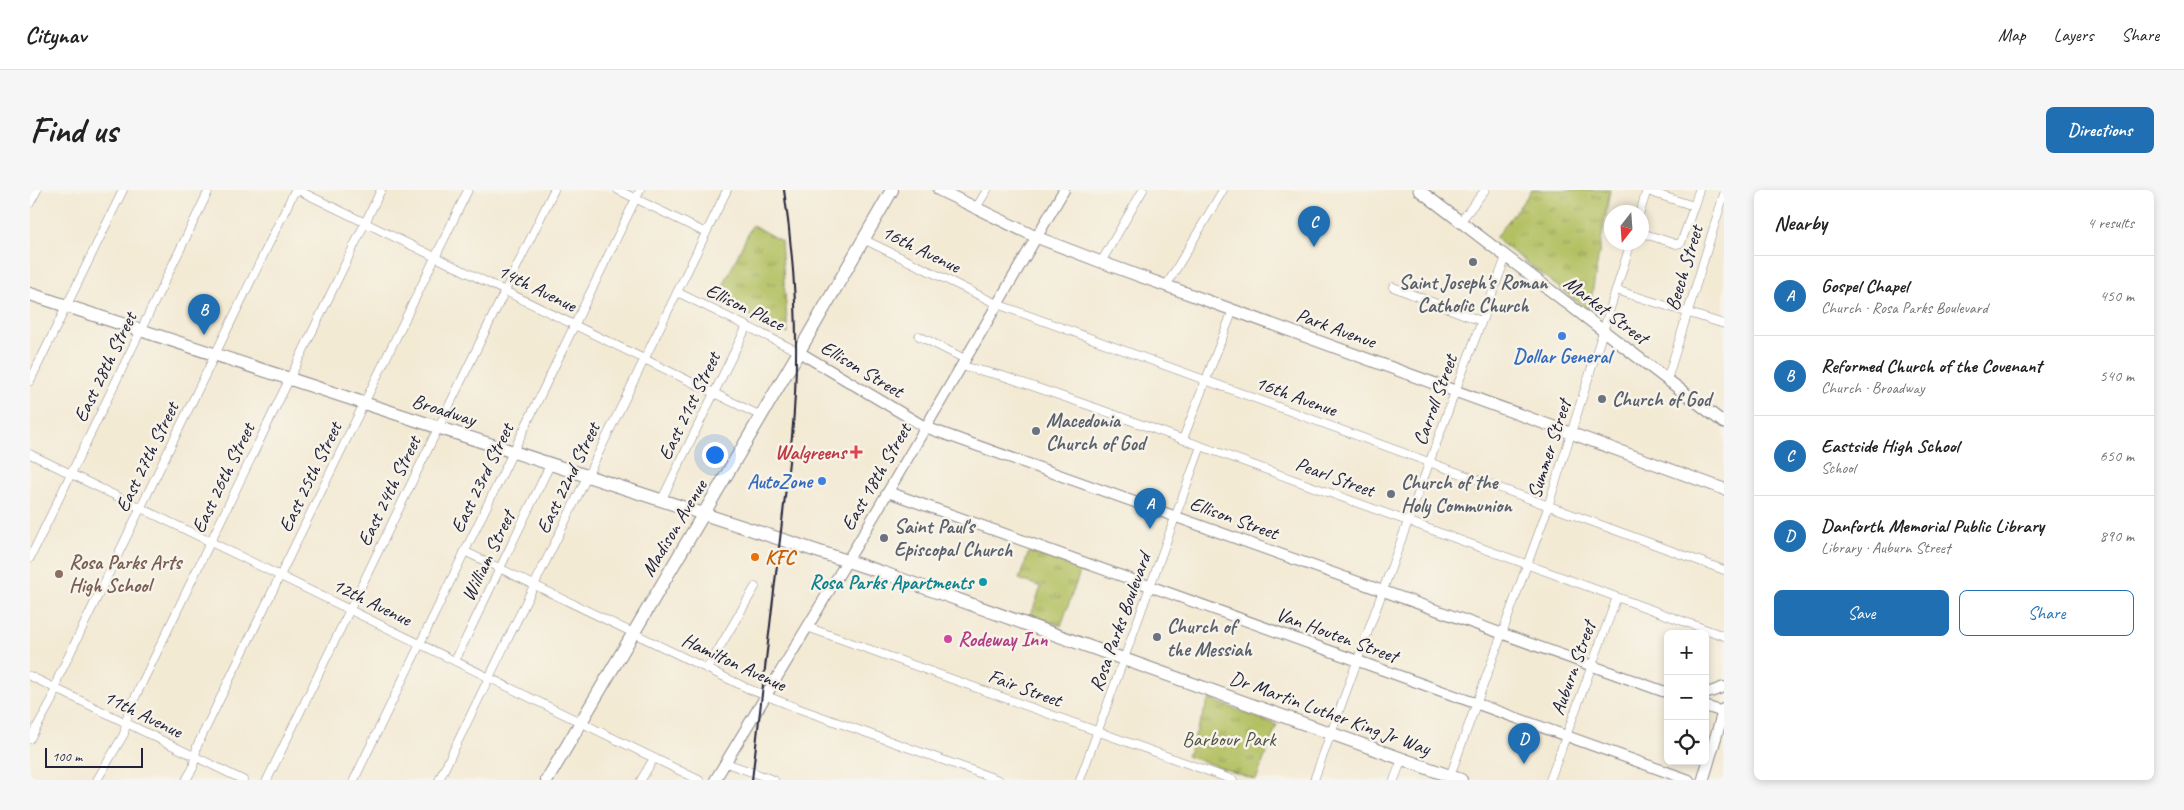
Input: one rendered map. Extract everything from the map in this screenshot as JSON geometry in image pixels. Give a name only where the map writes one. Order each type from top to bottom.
[{"type":"main road","name":"Madison Avenue","points":[[547,780],[892,190]]},
{"type":"main road","name":"Park Avenue","points":[[939,190],[1036,237],[1101,262],[1724,489]]},
{"type":"main road","name":"Market Street","points":[[1419,190],[1724,423]]},
{"type":"main road","name":"Broadway","points":[[30,294],[847,562]]},
{"type":"main road","name":"Dr Martin Luther King Jr Way","points":[[847,562],[881,572],[1456,778]]},
{"type":"main road","points":[[1704,780],[1724,710]]},
{"type":"street","points":[[30,203],[36,190]]},
{"type":"street","points":[[30,381],[123,190]]},
{"type":"street","name":"East 28th Street","points":[[30,558],[209,190]]},
{"type":"street","name":"14th Avenue","points":[[296,190],[761,416]]},
{"type":"street","name":"East 27th Street","points":[[30,739],[52,700],[58,678],[296,190]]},
{"type":"street","name":"East 26th Street","points":[[97,780],[124,734],[128,712],[381,190]]},
{"type":"street","name":"East 25th Street","points":[[186,780],[193,768],[197,746],[468,190]]},
{"type":"street","name":"East 24th Street","points":[[267,780],[554,190]]},
{"type":"street","points":[[618,190],[706,232]]},
{"type":"street","name":"East 23rd Street","points":[[354,780],[640,190]]},
{"type":"street","name":"East 22nd Street","points":[[439,780],[727,190]]},
{"type":"street","points":[[976,208],[986,190]]},
{"type":"street","name":"East 18th Street","points":[[715,780],[847,562],[1064,190]]},
{"type":"street","points":[[1101,262],[1143,190]]},
{"type":"street","points":[[1166,286],[1223,190]]},
{"type":"street","points":[[1460,222],[1485,190]]},
{"type":"street","points":[[1642,205],[1647,190],[1694,206]]},
{"type":"street","points":[[1649,235],[1676,244],[1681,243],[1699,190]]},
{"type":"street","name":"Beech Street","points":[[1666,380],[1724,194]]},
{"type":"street","name":"16th Avenue","points":[[863,239],[997,304],[1724,570]]},
{"type":"street","name":"Summer Street","points":[[1456,778],[1476,704],[1548,506],[1628,250]]},
{"type":"street","name":"Carroll Street","points":[[1314,780],[1382,590],[1506,257]]},
{"type":"street","points":[[1393,287],[1482,321]]},
{"type":"street","points":[[1616,290],[1724,324]]},
{"type":"street","name":"Ellison Place","points":[[677,292],[799,352]]},
{"type":"street","points":[[1183,439],[1233,310]]},
{"type":"street","name":"East 21st Street","points":[[661,501],[747,326]]},
{"type":"street","name":"Pearl Street","points":[[919,336],[963,362],[1408,520],[1724,636]]},
{"type":"street","name":"Ellison Street","points":[[799,352],[926,427],[1664,692]]},
{"type":"street","name":"Rosa Parks Boulevard","points":[[1080,780],[1202,446]]},
{"type":"street","name":"12th Avenue","points":[[30,454],[699,780]]},
{"type":"street","name":"William Street","points":[[455,661],[550,465]]},
{"type":"street","name":"Van Houten Street","points":[[888,492],[1689,780]]},
{"type":"street","name":"Hamilton Avenue","points":[[464,551],[766,696],[999,780]]},
{"type":"street","points":[[707,669],[755,587]]},
{"type":"street","name":"Auburn Street","points":[[1550,780],[1616,597]]},
{"type":"street","name":"Fair Street","points":[[807,627],[1233,780]]},
{"type":"street","name":"11th Avenue","points":[[30,676],[243,780]]},
{"type":"street","points":[[1709,693],[1724,687]]},
{"type":"street","points":[[1709,707],[1724,710]]},
{"type":"street","points":[[641,780],[654,758]]},
{"type":"street","points":[[1394,780],[1402,759]]},
{"type":"street","points":[[726,763],[774,780]]},
{"type":"green space","points":[[1532,190],[1610,190],[1607,205],[1604,205],[1604,225],[1589,311],[1495,238]]},
{"type":"green space","points":[[752,225],[781,241],[788,334],[717,299]]},
{"type":"green space","points":[[1029,552],[1081,569],[1061,626],[1031,615],[1041,587],[1019,579]]},
{"type":"green space","name":"Barbour Park","points":[[1209,699],[1277,725],[1256,780],[1187,756]]},
{"type":"railway","points":[[752,780],[792,436],[796,374],[794,282],[784,190]]},
{"type":"place","name":"Eastside High School","points":[[1314,247]]},
{"type":"place","name":"Saint Joseph's Roman Catholic Church","points":[[1473,262]]},
{"type":"place","name":"Reformed Church of the Covenant","points":[[204,335]]},
{"type":"place","name":"Dollar General","points":[[1562,336]]},
{"type":"place","name":"Church of God","points":[[1602,399]]},
{"type":"place","name":"Macedonia Church of God","points":[[1036,431]]},
{"type":"place","name":"Walgreens","points":[[856,452]]},
{"type":"place","name":"AutoZone","points":[[822,481]]},
{"type":"place","name":"Church of the Holy Communion","points":[[1391,494]]},
{"type":"place","name":"Gospel Chapel","points":[[1150,529]]},
{"type":"place","name":"Saint Paul's Episcopal Church","points":[[884,538]]},
{"type":"place","name":"KFC","points":[[755,557]]},
{"type":"place","name":"Rosa Parks Arts High School","points":[[59,574]]},
{"type":"place","name":"Rosa Parks Apartments","points":[[983,582]]},
{"type":"place","name":"Church of the Messiah","points":[[1157,637]]},
{"type":"place","name":"Rodeway Inn","points":[[948,639]]},
{"type":"place","name":"Danforth Memorial Public Library","points":[[1524,764]]}]
